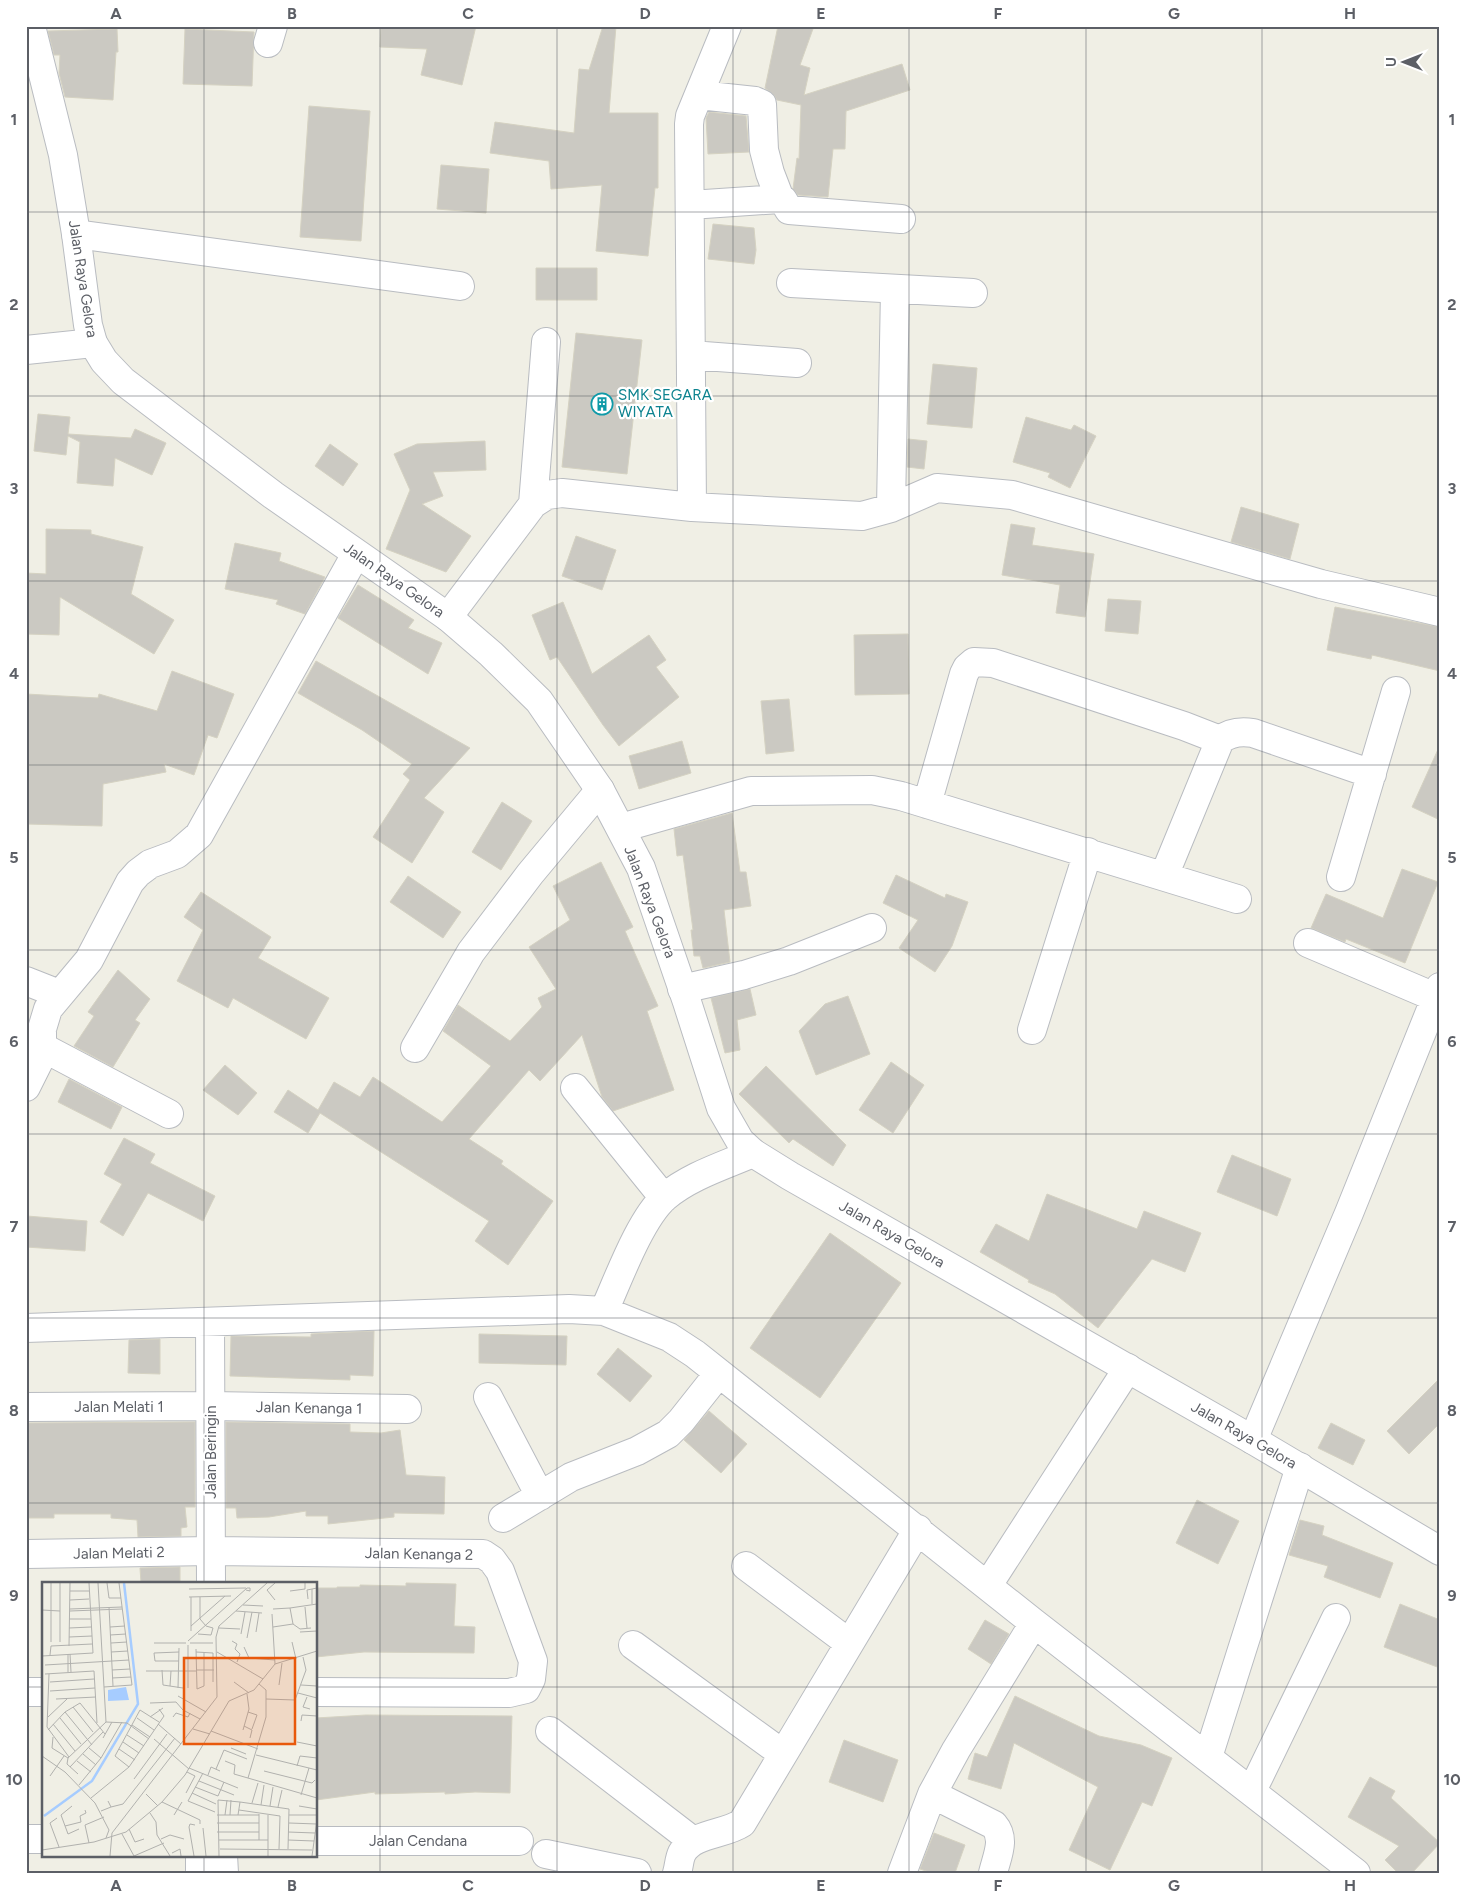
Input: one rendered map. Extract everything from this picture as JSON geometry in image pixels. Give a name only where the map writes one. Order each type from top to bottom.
[{"type":"street","name":"Jalan Raya Gelora","points":[[31,26],[63,155],[76,234],[83,295],[93,343],[104,361],[123,381],[273,496],[448,617],[491,654],[539,701],[600,790],[641,868],[721,1108],[740,1141],[753,1153],[790,1176],[1300,1467],[1440,1551]]},
{"type":"street","points":[[692,508],[689,124],[690,116],[727,26]]},
{"type":"street","points":[[698,96],[755,101],[762,104],[764,150],[780,199],[783,200],[789,210],[901,220]]},
{"type":"street","points":[[690,205],[780,199]]},
{"type":"street","points":[[76,234],[460,286]]},
{"type":"street","points":[[791,283],[973,293]]},
{"type":"street","points":[[891,508],[895,289]]},
{"type":"street","points":[[533,504],[546,342]]},
{"type":"street","points":[[27,357],[93,343]]},
{"type":"street","points":[[691,355],[797,363]]},
{"type":"street","points":[[448,617],[533,504],[547,496],[562,493],[692,508],[862,516],[891,508],[937,488],[1012,496],[1322,584],[1440,612]]},
{"type":"street","points":[[26,1087],[38,1063],[42,1047],[42,1029],[48,1009],[89,960],[134,877],[150,864],[177,854],[200,835],[356,554]]},
{"type":"street","points":[[927,804],[964,674],[967,668],[974,662],[993,663],[1184,726],[1220,740]]},
{"type":"street","points":[[1341,877],[1396,691]]},
{"type":"street","points":[[1164,876],[1220,740],[1226,735],[1242,732],[1253,733],[1372,774]]},
{"type":"street","points":[[415,1048],[471,952],[530,874],[600,790]]},
{"type":"street","points":[[621,828],[751,791],[872,790],[901,796],[1237,899]]},
{"type":"street","points":[[1032,1030],[1088,852]]},
{"type":"street","points":[[682,989],[744,975],[789,961],[872,928]]},
{"type":"street","points":[[1253,1440],[1349,1213],[1439,990],[1308,943]]},
{"type":"street","points":[[26,981],[59,994]]},
{"type":"street","points":[[42,1047],[169,1114]]},
{"type":"street","points":[[575,1088],[664,1198]]},
{"type":"street","points":[[604,1311],[642,1227],[664,1198],[691,1179],[753,1153]]},
{"type":"street","points":[[26,1328],[569,1308],[604,1311],[669,1337],[695,1354],[918,1529],[1034,1623],[1356,1873]]},
{"type":"street","name":"Jalan Beringin","points":[[210,1322],[211,1582]]},
{"type":"street","points":[[988,1585],[1128,1368]]},
{"type":"street","points":[[503,1518],[571,1477],[637,1451],[668,1434],[719,1373]]},
{"type":"street","points":[[488,1397],[540,1496]]},
{"type":"street","name":"Jalan Melati 1","points":[[26,1407],[211,1406]]},
{"type":"street","name":"Jalan Kenanga 1","points":[[211,1406],[407,1409]]},
{"type":"street","points":[[1208,1757],[1300,1467]]},
{"type":"street","points":[[677,1873],[682,1853],[693,1841],[732,1829],[742,1823],[918,1529]]},
{"type":"street","name":"Jalan Melati 2","points":[[26,1554],[211,1551]]},
{"type":"street","name":"Jalan Kenanga 2","points":[[211,1551],[483,1554],[492,1560],[500,1570],[533,1661],[530,1684],[526,1689],[509,1693],[318,1692]]},
{"type":"street","points":[[746,1566],[849,1644]]},
{"type":"street","points":[[1252,1791],[1336,1618]]},
{"type":"street","points":[[902,1873],[932,1794],[956,1750],[1034,1623]]},
{"type":"street","points":[[633,1644],[783,1754]]},
{"type":"street","points":[[26,1692],[42,1692]]},
{"type":"street","points":[[550,1731],[693,1841]]},
{"type":"street","points":[[932,1794],[994,1825],[998,1830],[1001,1837],[993,1873]]},
{"type":"street","points":[[26,1839],[42,1839]]},
{"type":"street","name":"Jalan Cendana","points":[[318,1841],[519,1841]]},
{"type":"street","points":[[546,1854],[637,1873]]},
{"type":"street","points":[[200,1856],[200,1873]]},
{"type":"street","points":[[224,1856],[224,1873]]},
{"type":"building","points":[[381,26],[476,26],[462,85],[421,75],[427,49],[380,47]]},
{"type":"building","points":[[603,26],[616,26],[609,113],[658,113],[658,188],[655,188],[648,256],[596,251],[602,185],[551,189],[549,161],[490,153],[495,122],[574,133],[579,69],[589,70]]},
{"type":"building","points":[[778,26],[814,26],[800,65],[810,68],[804,95],[902,64],[910,90],[846,111],[845,149],[833,149],[828,197],[798,195],[793,189],[797,158],[799,159],[801,105],[777,100],[765,88]]},
{"type":"building","points":[[117,29],[118,52],[116,52],[113,100],[65,97],[59,73],[60,55],[54,55],[48,31]]},
{"type":"building","points":[[185,29],[254,32],[252,86],[183,84]]},
{"type":"building","points":[[309,106],[370,111],[361,241],[300,237]]},
{"type":"building","points":[[709,112],[746,116],[749,152],[708,154],[706,118]]},
{"type":"building","points":[[441,165],[489,169],[486,213],[437,209]]},
{"type":"building","points":[[713,224],[754,228],[756,250],[754,264],[708,259]]},
{"type":"building","points":[[536,268],[597,268],[597,300],[536,300]]},
{"type":"building","name":"SMK SEGARA WIYATA","points":[[576,333],[642,340],[627,474],[562,467]]},
{"type":"building","points":[[933,364],[977,368],[972,428],[927,424]]},
{"type":"building","points":[[38,414],[70,417],[68,434],[131,438],[135,429],[166,443],[152,475],[115,458],[113,486],[77,483],[80,442],[68,436],[66,455],[34,451]]},
{"type":"building","points":[[1026,417],[1071,430],[1074,425],[1096,436],[1070,488],[1048,477],[1050,473],[1013,462]]},
{"type":"building","points":[[908,439],[927,441],[924,469],[907,467]]},
{"type":"building","points":[[485,441],[486,470],[433,472],[443,496],[422,504],[471,536],[446,572],[386,549],[410,490],[394,454],[417,444]]},
{"type":"building","points":[[330,444],[358,464],[343,486],[315,466]]},
{"type":"building","points":[[1241,507],[1299,524],[1290,559],[1231,542]]},
{"type":"building","points":[[1011,524],[1035,528],[1032,545],[1094,554],[1085,617],[1056,613],[1060,585],[1002,575]]},
{"type":"building","points":[[46,529],[91,530],[91,534],[143,547],[131,594],[174,620],[154,654],[60,597],[59,635],[26,634],[26,573],[46,574]]},
{"type":"building","points":[[576,536],[616,550],[602,590],[562,576]]},
{"type":"building","points":[[235,543],[281,553],[279,561],[325,577],[305,614],[276,604],[278,600],[225,589]]},
{"type":"building","points":[[358,585],[414,620],[408,628],[442,643],[428,674],[338,618]]},
{"type":"building","points":[[1108,599],[1141,601],[1138,634],[1105,631]]},
{"type":"building","points":[[563,602],[592,674],[649,635],[666,660],[656,667],[679,697],[619,746],[557,657],[550,660],[532,615]]},
{"type":"building","points":[[1335,607],[1440,627],[1440,671],[1372,655],[1371,659],[1327,650]]},
{"type":"building","points":[[908,634],[909,694],[855,695],[854,635]]},
{"type":"building","points":[[316,661],[470,748],[424,798],[444,812],[412,863],[373,837],[410,780],[403,774],[412,764],[362,730],[298,693]]},
{"type":"building","points":[[172,671],[234,694],[217,738],[208,735],[194,775],[164,764],[166,772],[103,784],[102,826],[26,824],[26,694],[98,698],[99,694],[157,711]]},
{"type":"building","points":[[789,699],[794,751],[766,754],[761,701]]},
{"type":"building","points":[[682,741],[691,773],[639,789],[629,756]]},
{"type":"building","points":[[1440,745],[1440,820],[1412,807]]},
{"type":"building","points":[[502,802],[532,821],[501,870],[472,852]]},
{"type":"building","points":[[732,813],[740,872],[746,872],[751,906],[724,910],[730,962],[703,968],[700,956],[694,956],[691,930],[693,930],[683,855],[677,856],[674,829]]},
{"type":"building","points":[[601,862],[633,927],[625,931],[658,1006],[647,1011],[674,1090],[613,1111],[602,1097],[582,1035],[540,1081],[529,1070],[469,1139],[503,1161],[501,1164],[553,1201],[508,1265],[475,1241],[489,1221],[320,1113],[308,1133],[274,1112],[288,1090],[318,1110],[334,1082],[360,1097],[373,1077],[442,1122],[491,1066],[443,1031],[458,1005],[510,1041],[542,1007],[538,998],[556,989],[529,947],[570,920],[553,886]]},
{"type":"building","points":[[1402,869],[1438,882],[1405,963],[1346,939],[1345,942],[1311,928],[1326,894],[1383,918]]},
{"type":"building","points":[[896,875],[945,898],[946,894],[968,902],[952,946],[935,972],[899,948],[918,920],[883,903]]},
{"type":"building","points":[[408,876],[461,912],[443,938],[390,902]]},
{"type":"building","points":[[201,892],[271,937],[258,958],[329,998],[306,1039],[233,998],[228,1008],[177,981],[203,930],[184,917]]},
{"type":"building","points":[[118,970],[150,999],[135,1020],[140,1023],[113,1067],[74,1046],[94,1016],[88,1012]]},
{"type":"building","points":[[750,989],[756,1015],[737,1020],[740,1050],[725,1053],[711,998]]},
{"type":"building","points":[[848,996],[870,1054],[816,1075],[799,1031],[825,1004]]},
{"type":"building","points":[[891,1062],[924,1085],[893,1133],[859,1110]]},
{"type":"building","points":[[225,1065],[257,1093],[238,1115],[203,1090]]},
{"type":"building","points":[[766,1066],[846,1145],[833,1166],[793,1139],[789,1143],[739,1094]]},
{"type":"building","points":[[69,1079],[122,1107],[111,1129],[58,1102]]},
{"type":"building","points":[[124,1138],[155,1154],[150,1163],[215,1196],[203,1221],[148,1193],[123,1236],[100,1222],[122,1184],[104,1174]]},
{"type":"building","points":[[1232,1155],[1291,1179],[1277,1216],[1217,1192]]},
{"type":"building","points":[[1047,1194],[1137,1229],[1144,1211],[1201,1233],[1185,1272],[1152,1259],[1098,1328],[1055,1294],[1028,1282],[1029,1280],[980,1252],[996,1224],[1029,1241]]},
{"type":"building","points":[[27,1216],[87,1221],[85,1251],[26,1247]]},
{"type":"building","points":[[830,1233],[901,1283],[820,1398],[750,1348]]},
{"type":"building","points":[[374,1331],[373,1376],[350,1375],[350,1380],[230,1376],[231,1336],[311,1337],[311,1334]]},
{"type":"building","points":[[479,1334],[567,1336],[566,1365],[479,1363]]},
{"type":"building","points":[[160,1339],[160,1374],[128,1373],[129,1340]]},
{"type":"building","points":[[618,1348],[652,1376],[630,1402],[597,1374]]},
{"type":"building","points":[[1440,1378],[1440,1423],[1409,1454],[1387,1431]]},
{"type":"building","points":[[709,1411],[747,1444],[721,1473],[684,1440]]},
{"type":"building","points":[[195,1422],[195,1507],[185,1507],[187,1527],[181,1528],[181,1536],[138,1537],[137,1520],[111,1518],[111,1514],[54,1514],[54,1518],[26,1518],[26,1423]]},
{"type":"building","points":[[226,1422],[350,1424],[350,1432],[381,1433],[400,1430],[406,1475],[445,1477],[444,1514],[394,1513],[394,1517],[328,1524],[328,1516],[306,1516],[306,1511],[269,1517],[237,1518],[236,1508],[226,1508]]},
{"type":"building","points":[[1331,1423],[1365,1440],[1353,1465],[1318,1448]]},
{"type":"building","points":[[1197,1500],[1239,1521],[1218,1564],[1176,1543]]},
{"type":"building","points":[[1300,1520],[1324,1526],[1322,1535],[1393,1563],[1380,1598],[1324,1577],[1328,1566],[1289,1555]]},
{"type":"building","points":[[180,1567],[180,1582],[141,1582],[140,1568]]},
{"type":"building","points":[[406,1583],[456,1584],[454,1626],[475,1627],[474,1653],[364,1652],[318,1657],[318,1588],[360,1587],[360,1585],[406,1586]]},
{"type":"building","points":[[1400,1604],[1440,1620],[1440,1668],[1384,1647]]},
{"type":"building","points":[[985,1620],[1009,1634],[991,1664],[968,1649]]},
{"type":"building","points":[[1015,1696],[1099,1736],[1141,1745],[1172,1758],[1152,1806],[1142,1802],[1110,1870],[1069,1850],[1098,1787],[1014,1743],[1001,1789],[968,1779],[975,1753],[987,1757]]},
{"type":"building","points":[[366,1715],[512,1716],[510,1793],[375,1794],[375,1792],[318,1800],[318,1718]]},
{"type":"building","points":[[844,1740],[898,1760],[883,1802],[829,1782]]},
{"type":"building","points":[[1370,1777],[1395,1791],[1391,1798],[1440,1843],[1412,1873],[1398,1873],[1385,1860],[1399,1846],[1348,1817]]},
{"type":"building","points":[[934,1833],[965,1845],[955,1873],[932,1873],[920,1869]]},
{"type":"place","name":"SMK SEGARA WIYATA","points":[[602,404]]}]
